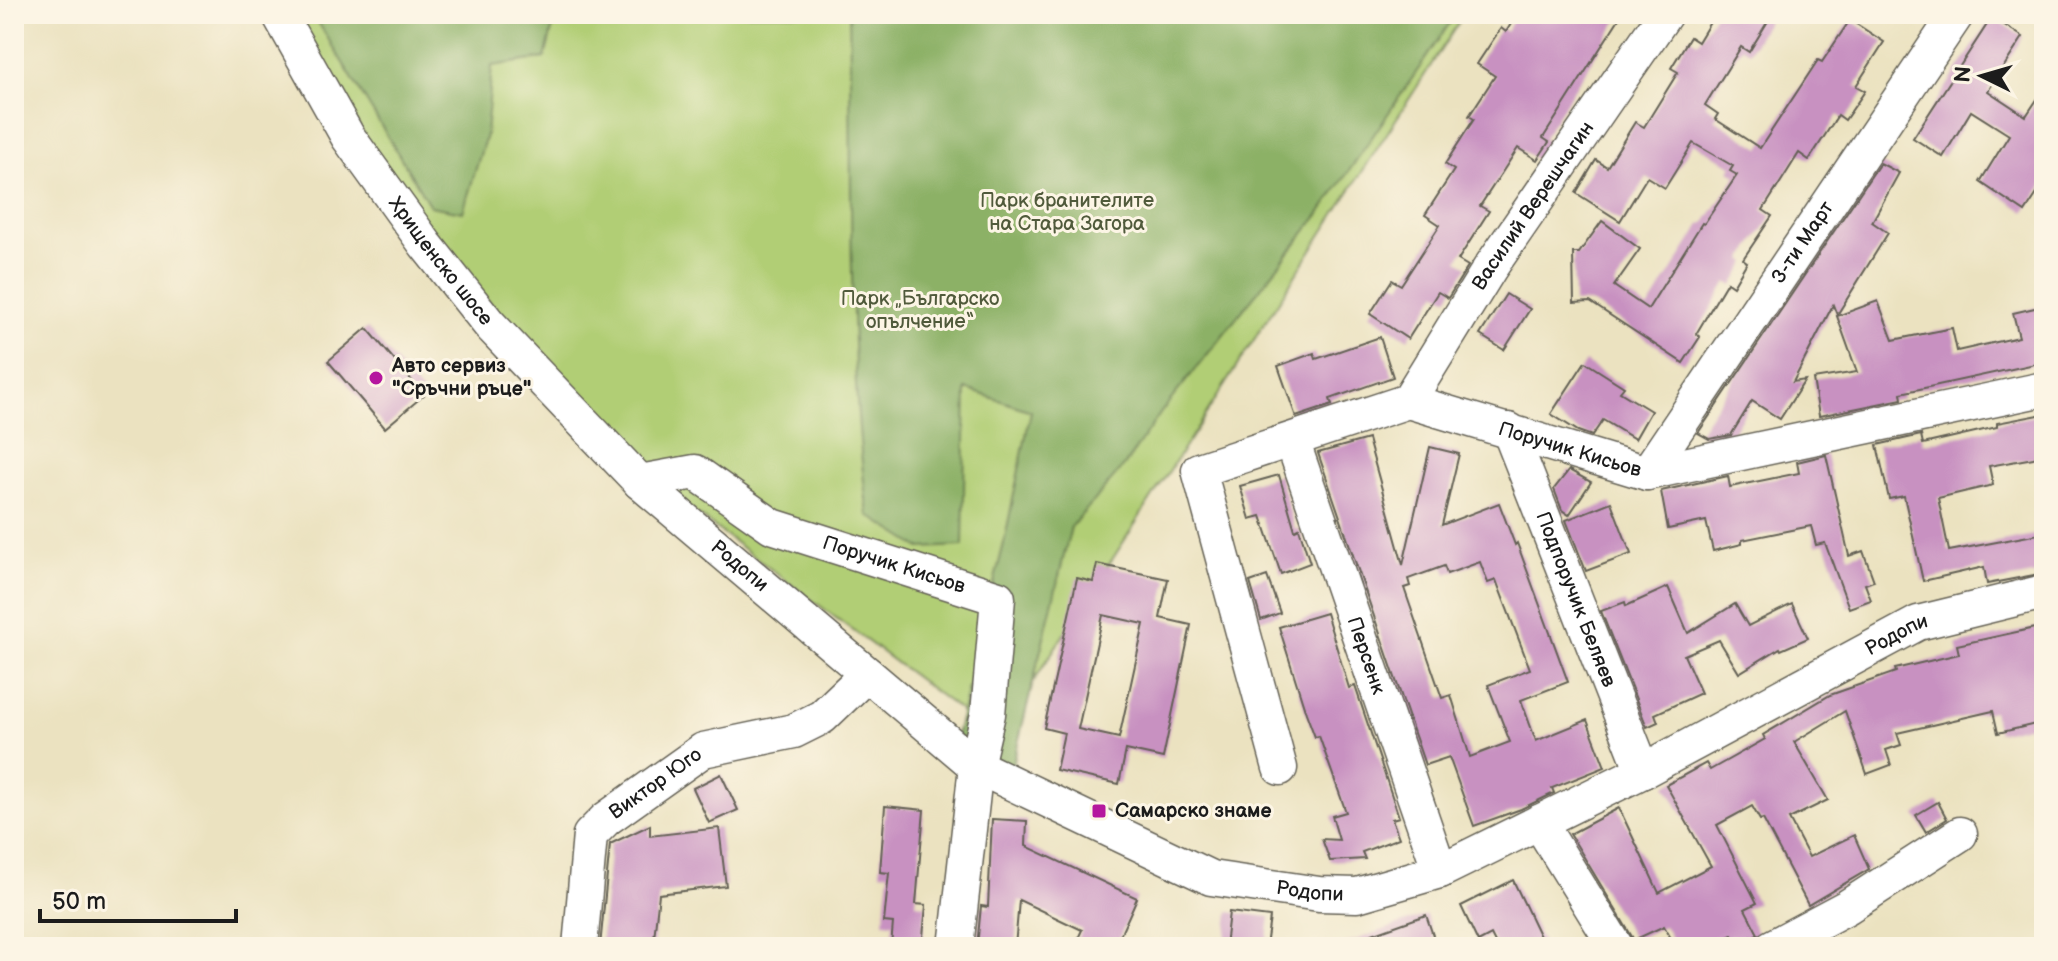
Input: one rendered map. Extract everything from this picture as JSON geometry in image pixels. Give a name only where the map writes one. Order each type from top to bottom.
[{"type":"street","name":"Хрищенско шосе","points":[[279,14],[348,137],[435,256],[489,324],[640,482]]},
{"type":"street","name":"Василий Верешчагин","points":[[1408,401],[1490,268],[1665,14]]},
{"type":"street","name":"3-ти Март","points":[[1647,473],[1957,14]]},
{"type":"street","name":"Поручик Кисьов","points":[[1408,401],[1647,473],[2044,389]]},
{"type":"street","points":[[1280,768],[1199,470],[1408,401]]},
{"type":"street","name":"Подпоручик Беляев","points":[[1509,430],[1643,771]]},
{"type":"street","name":"Персенк","points":[[1292,440],[1440,871]]},
{"type":"street","name":"Поручик Кисьов","points":[[640,482],[695,472],[772,526],[998,598],[988,714],[976,766]]},
{"type":"street","name":"Родопи","points":[[640,482],[976,766],[1211,878],[1319,894],[1357,895],[1440,871],[1643,771],[1918,623],[2044,592]]},
{"type":"street","name":"Виктор Юго","points":[[580,947],[590,835],[606,819],[703,750],[794,731],[822,717],[867,674]]},
{"type":"street","points":[[956,947],[976,766]]},
{"type":"street","points":[[1539,822],[1616,947]]},
{"type":"street","points":[[1772,947],[1847,907],[1960,834]]},
{"type":"green space","name":"Парк „Българско опълчение“","points":[[296,14],[1464,14],[997,738],[658,485],[440,249],[322,70]]},
{"type":"green space","points":[[313,14],[556,14],[545,58],[492,66],[486,135],[463,212],[430,206]]},
{"type":"green space","name":"Парк бранителите на Стара Загора","points":[[849,14],[1456,14],[1319,215],[1162,411],[1124,466],[1071,527],[1010,776],[956,735],[1004,543],[1031,411],[966,389],[963,546],[920,548],[868,515],[853,328]]},
{"type":"building","points":[[1517,14],[1622,14],[1543,138],[1549,142],[1537,160],[1518,148],[1480,206],[1489,211],[1458,260],[1468,266],[1448,298],[1438,292],[1408,339],[1370,314],[1392,280],[1401,285],[1440,225],[1425,215],[1454,170],[1445,164],[1474,119],[1469,116],[1495,76],[1477,64],[1501,28],[1506,32]]},
{"type":"building","points":[[1715,14],[1757,14],[1768,21],[1749,52],[1741,47],[1705,105],[1718,114],[1715,119],[1760,148],[1818,60],[1822,62],[1850,20],[1884,42],[1856,86],[1865,91],[1845,120],[1838,115],[1809,160],[1799,153],[1763,210],[1772,216],[1743,259],[1747,262],[1733,286],[1727,282],[1696,334],[1700,337],[1683,363],[1590,302],[1574,303],[1573,253],[1579,253],[1602,221],[1640,249],[1614,286],[1648,309],[1702,223],[1737,175],[1730,171],[1733,166],[1693,143],[1665,188],[1647,177],[1620,221],[1576,193],[1596,160],[1607,167],[1635,122],[1644,127],[1678,72],[1671,68],[1690,37],[1698,42]]},
{"type":"building","points":[[1992,17],[2023,37],[1988,91],[2026,116],[2044,89],[2044,183],[2025,212],[1980,182],[2009,135],[1971,111],[1943,157],[1913,138]]},
{"type":"building","points":[[1880,163],[1899,173],[1872,222],[1888,233],[1837,315],[1833,305],[1793,382],[1805,380],[1780,419],[1752,401],[1731,435],[1709,439],[1698,433]]},
{"type":"building","points":[[1506,294],[1530,309],[1504,350],[1480,335]]},
{"type":"building","points":[[1878,301],[1893,340],[1952,328],[1957,351],[2019,337],[2013,313],[2039,307],[2044,328],[2044,362],[1901,393],[1902,399],[1819,416],[1813,379],[1857,372],[1837,316]]},
{"type":"building","name":"Авто сервиз \"Сръчни ръце\"","points":[[367,328],[424,395],[385,428],[328,361]]},
{"type":"building","points":[[1380,337],[1393,377],[1330,399],[1332,405],[1296,417],[1278,366],[1314,353],[1316,359]]},
{"type":"building","points":[[1585,362],[1624,387],[1620,392],[1651,411],[1635,439],[1603,420],[1592,436],[1551,414]]},
{"type":"building","points":[[2044,414],[2044,456],[1989,466],[1993,485],[1938,498],[1949,551],[2044,533],[2044,573],[1987,584],[1984,567],[1923,581],[1904,496],[1889,499],[1877,445],[1921,435],[1923,444],[1997,427],[1997,423]]},
{"type":"building","points":[[1368,439],[1403,565],[1430,447],[1459,454],[1442,525],[1499,503],[1515,545],[1517,543],[1568,682],[1521,700],[1536,741],[1587,720],[1605,767],[1552,788],[1554,793],[1521,809],[1474,826],[1449,757],[1425,765],[1318,453]],"holes":[[[1480,562],[1488,583],[1496,580],[1530,669],[1488,685],[1510,742],[1470,757],[1451,695],[1442,698],[1404,588],[1410,586],[1408,579],[1444,566],[1447,574]]]},
{"type":"building","points":[[1826,455],[1849,556],[1863,551],[1874,581],[1865,584],[1871,600],[1849,608],[1825,543],[1816,545],[1811,526],[1742,540],[1742,544],[1713,551],[1706,521],[1668,529],[1661,491],[1728,476],[1730,487],[1799,473],[1797,462]]},
{"type":"building","points":[[1569,470],[1591,482],[1569,515],[1562,510],[1554,489]]},
{"type":"building","points":[[1279,475],[1295,530],[1299,528],[1310,563],[1281,574],[1261,516],[1250,519],[1240,486]]},
{"type":"building","points":[[1611,502],[1631,554],[1586,571],[1566,520]]},
{"type":"building","points":[[1097,564],[1168,579],[1160,618],[1191,625],[1163,758],[1126,750],[1119,784],[1056,770],[1064,733],[1044,728],[1077,578],[1093,582]],"holes":[[[1103,615],[1144,624],[1119,738],[1078,729]]]},
{"type":"building","points":[[1267,576],[1280,613],[1261,620],[1250,582]]},
{"type":"building","points":[[1668,587],[1688,633],[1735,604],[1748,626],[1792,604],[1808,638],[1780,648],[1739,673],[1719,640],[1684,655],[1701,693],[1655,714],[1658,722],[1647,727],[1601,611],[1625,602],[1626,606]]},
{"type":"building","points":[[1326,613],[1349,688],[1355,686],[1399,817],[1392,819],[1399,838],[1362,852],[1365,859],[1330,861],[1322,839],[1339,840],[1332,816],[1346,812],[1319,736],[1315,737],[1306,713],[1279,627]]},
{"type":"building","points":[[2044,626],[2044,722],[1998,733],[1993,711],[1897,733],[1901,745],[1886,750],[1891,765],[1867,774],[1845,711],[1794,742],[1828,800],[1789,819],[1809,857],[1854,835],[1869,869],[1808,905],[1763,819],[1760,820],[1752,806],[1717,825],[1757,903],[1745,909],[1758,934],[1736,944],[1732,935],[1709,947],[1676,947],[1664,926],[1634,940],[1570,834],[1619,808],[1659,893],[1711,866],[1666,785],[1706,763],[1710,770],[1765,739],[1763,735],[1830,695],[1896,672],[1895,669],[1959,654],[1957,645]]},
{"type":"building","points":[[721,774],[738,810],[709,823],[693,788]]},
{"type":"building","points":[[1938,802],[1947,819],[1926,832],[1916,815]]},
{"type":"building","points":[[885,806],[924,810],[916,904],[926,905],[922,947],[891,947],[893,923],[884,922],[889,873],[880,872]]},
{"type":"building","points":[[992,819],[1027,821],[1026,846],[1137,898],[1115,947],[1074,947],[1082,930],[1019,900],[1015,947],[977,947],[981,906],[988,907]]},
{"type":"building","points":[[650,825],[650,836],[719,828],[726,886],[659,894],[653,947],[600,947],[610,844]]},
{"type":"building","points":[[1513,880],[1545,947],[1497,947],[1491,935],[1478,942],[1461,906]]},
{"type":"building","points":[[1229,912],[1270,917],[1266,947],[1225,947]]},
{"type":"building","points":[[1426,915],[1437,947],[1344,947],[1344,944]]},
{"type":"place","name":"Авто сервиз \"Сръчни ръце\"","points":[[376,378]]},
{"type":"place","name":"Самарско знаме","points":[[1099,811]]}]
